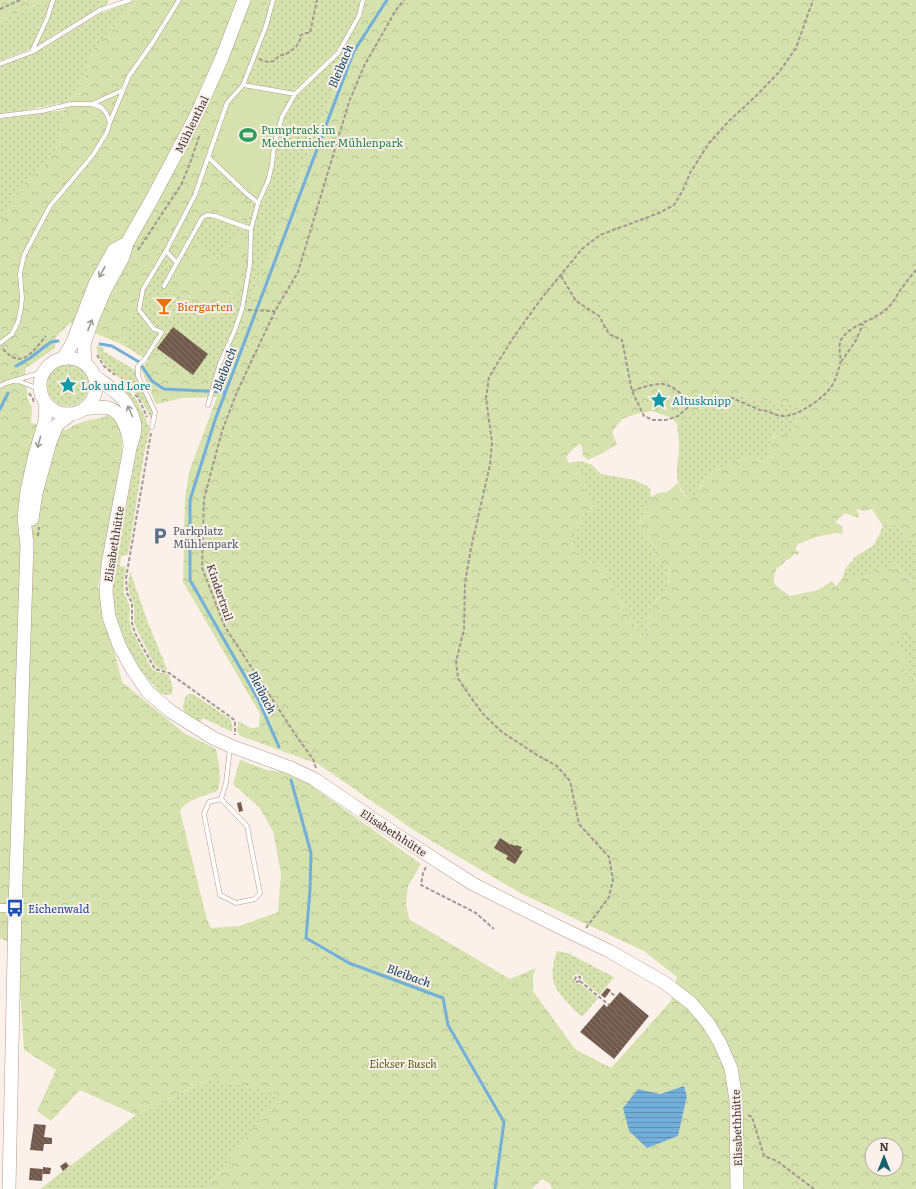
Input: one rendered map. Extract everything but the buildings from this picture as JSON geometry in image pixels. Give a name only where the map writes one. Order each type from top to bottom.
[{"type":"main road","name":"Mühlenthal","points":[[85,364],[84,345],[104,292],[123,257],[127,243],[196,116],[221,60],[244,0]]},
{"type":"main road","name":"Mühlenthal","points":[[63,358],[72,344],[90,296],[114,250],[127,243]]},
{"type":"main road","points":[[71,414],[57,412],[46,404],[41,397],[39,388],[43,372],[51,363],[63,358],[78,360],[85,364],[94,376],[96,384],[93,398],[84,409]]},
{"type":"main road","name":"Elisabethhütte","points":[[94,376],[120,396],[126,403],[132,415],[135,426],[108,564],[106,592],[109,617],[119,645],[132,670],[148,692],[170,711],[200,731],[234,742],[314,779],[473,884],[609,951],[647,972],[691,1002],[702,1015],[720,1043],[730,1068],[736,1100],[737,1189]]},
{"type":"main road","points":[[9,1189],[27,545],[24,518],[27,491],[45,421],[46,404]]},
{"type":"main road","points":[[27,545],[36,493],[50,442],[57,426],[71,414],[84,409],[98,407],[108,408],[116,412],[122,419],[130,448]]},
{"type":"street","points":[[0,908],[16,908]]},
{"type":"lane","points":[[32,52],[47,19],[53,0]]},
{"type":"lane","points":[[0,64],[32,52],[100,10],[130,0]]},
{"type":"lane","points":[[0,344],[12,334],[18,322],[22,308],[20,274],[24,255],[50,206],[93,155],[108,132],[110,122],[130,76],[179,0]]},
{"type":"lane","points":[[152,427],[156,412],[138,376],[138,366],[145,359],[162,332],[154,329],[139,310],[143,289],[166,251],[195,195],[227,103],[243,85],[266,26],[273,0]]},
{"type":"lane","points":[[208,405],[220,364],[242,309],[250,264],[251,229],[258,203],[268,181],[272,165],[274,146],[282,117],[295,94],[338,53],[359,16],[363,0]]},
{"type":"lane","points":[[243,85],[295,94]]},
{"type":"lane","points":[[92,104],[123,90]]},
{"type":"lane","points":[[0,116],[42,111],[71,104],[92,104],[101,107],[106,113],[110,122]]},
{"type":"lane","points":[[209,158],[258,203]]},
{"type":"lane","points":[[164,286],[202,218],[207,215],[215,216],[251,229]]},
{"type":"lane","points":[[166,251],[177,264]]},
{"type":"lane","points":[[0,386],[43,372]]},
{"type":"lane","points":[[16,380],[39,388]]},
{"type":"lane","points":[[221,799],[226,783],[234,742]]},
{"type":"lane","points":[[221,799],[247,826],[260,893],[255,899],[236,903],[220,895],[204,814],[209,802],[221,799]]},
{"type":"path","points":[[0,9],[20,0]]},
{"type":"path","points":[[254,57],[268,62],[288,53],[296,47],[300,40],[300,36],[304,33],[310,33],[317,0]]},
{"type":"path","name":"Kindertrail","points":[[316,768],[313,759],[297,737],[225,626],[202,568],[204,499],[222,431],[237,392],[275,311],[298,272],[350,102],[364,66],[396,10],[404,0]]},
{"type":"path","points":[[586,928],[609,897],[613,880],[609,857],[580,824],[570,781],[566,776],[557,766],[502,732],[483,714],[458,678],[456,662],[464,629],[465,583],[471,548],[490,465],[492,442],[486,398],[489,377],[513,338],[541,299],[582,249],[600,235],[659,213],[674,205],[683,190],[690,173],[709,143],[729,121],[762,91],[780,71],[792,54],[796,48],[813,0]]},
{"type":"path","points":[[135,256],[181,185],[200,134]]},
{"type":"path","points":[[840,363],[840,340],[844,335],[879,315],[893,303],[916,270]]},
{"type":"path","points":[[560,276],[576,301],[599,316],[609,334],[622,340],[632,391],[644,416],[653,420],[666,420],[678,416],[692,404],[705,400],[732,398],[777,416],[785,417],[804,410],[826,394],[832,385],[840,363],[855,342],[864,323]]},
{"type":"path","points":[[250,310],[275,311]]},
{"type":"path","points":[[0,344],[9,356],[19,359],[25,358],[29,356],[46,336]]},
{"type":"path","points":[[96,352],[104,366],[119,379]]},
{"type":"path","points":[[632,391],[645,386],[663,384],[676,390],[692,404]]},
{"type":"path","points":[[152,427],[126,578],[127,593],[132,603],[133,628],[155,669],[169,673],[235,721],[234,742]]},
{"type":"path","points":[[432,857],[423,873],[421,885],[476,913],[494,929]]},
{"type":"path","points":[[580,981],[609,1005]]},
{"type":"path","points":[[611,993],[616,996]]},
{"type":"path","points":[[746,1114],[752,1116],[764,1156],[777,1161],[814,1189]]},
{"type":"green space","points":[[0,0],[47,0],[0,21]]},
{"type":"green space","points":[[47,0],[109,0],[106,6],[54,35],[38,46],[0,61],[0,21]]},
{"type":"green space","points":[[134,0],[138,0],[92,51],[86,76],[69,102],[0,114],[0,66],[38,51],[101,13]]},
{"type":"green space","name":"Eickser Busch","points":[[138,0],[268,0],[248,67],[238,88],[215,159],[220,175],[253,206],[247,221],[207,212],[190,234],[219,261],[234,234],[247,242],[243,287],[212,322],[168,289],[176,256],[161,246],[133,311],[123,345],[70,323],[56,337],[55,348],[25,369],[28,401],[32,407],[31,423],[66,430],[80,423],[105,417],[107,414],[117,422],[121,432],[122,455],[98,586],[122,682],[184,733],[216,749],[220,777],[217,791],[196,798],[183,807],[180,811],[207,920],[211,928],[240,926],[278,912],[281,874],[273,831],[259,807],[233,784],[240,760],[267,770],[282,772],[309,784],[421,864],[408,886],[406,903],[409,919],[510,979],[536,968],[533,976],[533,991],[575,1049],[611,1068],[671,1001],[677,977],[644,951],[522,894],[418,833],[318,764],[240,736],[237,731],[238,721],[251,728],[259,727],[260,714],[183,582],[185,500],[189,472],[217,397],[183,398],[156,404],[141,369],[155,353],[191,380],[224,374],[369,0],[916,0],[916,539],[908,540],[904,538],[903,530],[896,526],[883,526],[872,509],[863,511],[856,509],[859,514],[859,518],[845,513],[835,522],[842,526],[843,534],[836,533],[816,537],[798,544],[795,550],[799,552],[798,555],[794,554],[790,559],[786,560],[777,568],[774,582],[790,596],[818,590],[832,581],[836,586],[843,577],[866,576],[874,571],[877,566],[887,572],[891,571],[896,562],[903,575],[912,581],[916,580],[916,635],[902,637],[892,641],[906,657],[905,677],[916,680],[916,1189],[552,1189],[550,1184],[542,1179],[532,1189],[208,1189],[211,1183],[280,1094],[211,1079],[136,1115],[80,1090],[51,1121],[37,1111],[56,1070],[24,1050],[17,946],[0,938],[0,226],[14,197],[27,180],[48,163],[59,144],[64,110],[86,76],[92,51]],"holes":[[[736,395],[794,405],[795,419],[793,434],[788,437],[782,431],[771,439],[770,451],[766,462],[750,456],[728,464],[707,476],[694,498],[688,498],[681,491],[678,483],[667,492],[658,493],[651,497],[649,505],[639,526],[656,547],[653,558],[668,570],[669,581],[667,589],[657,599],[653,605],[650,615],[646,620],[646,640],[642,638],[602,568],[580,557],[572,547],[573,538],[580,525],[584,512],[594,512],[596,508],[594,500],[586,494],[582,470],[569,463],[566,457],[579,444],[582,446],[583,456],[588,460],[605,452],[617,444],[612,432],[622,419],[636,414],[652,411],[672,418],[677,424],[703,407],[718,403]],[[684,1086],[687,1096],[678,1136],[647,1148],[638,1089],[660,1094]]]},
{"type":"green space","points":[[268,0],[369,0],[224,374],[214,384],[176,378],[123,345],[133,311],[161,246],[220,175],[215,159],[238,88],[248,66]]},
{"type":"green space","name":"Pumptrack im Mechernicher Mühlenpark","points":[[238,88],[282,94],[284,101],[283,109],[276,127],[265,179],[258,196],[255,197],[252,196],[220,166],[215,159]]},
{"type":"green space","points":[[64,110],[59,144],[48,163],[27,180],[0,226],[0,119]]},
{"type":"green space","points":[[96,346],[103,347],[103,351],[135,370],[136,378],[154,413],[152,421],[146,408],[133,390],[107,367],[98,354]]},
{"type":"green space","points":[[68,364],[83,370],[89,385],[83,400],[68,406],[53,400],[47,385],[53,370]]},
{"type":"green space","points":[[120,384],[123,385],[136,399],[150,429],[144,455],[128,555],[121,556],[120,566],[126,567],[124,593],[130,609],[129,618],[131,629],[152,669],[169,675],[173,688],[172,694],[169,695],[160,693],[140,669],[119,629],[114,606],[113,584],[117,556],[139,436],[116,387]]},
{"type":"green space","points":[[736,395],[794,405],[795,419],[793,434],[788,437],[774,436],[771,439],[770,451],[766,462],[750,456],[728,464],[711,473],[703,481],[695,498],[689,498],[679,485],[677,478],[679,443],[677,424],[703,407],[718,403]]},
{"type":"green space","points":[[581,461],[592,465],[601,474],[635,480],[650,488],[651,497],[649,505],[639,526],[656,547],[653,557],[668,570],[669,581],[667,589],[657,599],[653,605],[650,615],[646,620],[646,640],[642,638],[634,625],[618,594],[602,568],[580,557],[572,547],[573,538],[580,525],[584,512],[594,512],[594,500],[586,494],[584,479],[569,463]]},
{"type":"green space","points":[[891,524],[903,530],[904,538],[908,540],[916,539],[916,580],[913,581],[903,575],[896,562],[891,571],[874,572],[862,578],[843,577],[845,569],[855,557],[874,545],[883,526]]},
{"type":"green space","points":[[130,571],[147,620],[167,669],[166,670],[159,669],[154,664],[134,622],[134,605],[128,586]]},
{"type":"green space","points":[[916,635],[916,680],[905,677],[906,665],[891,641],[902,637]]},
{"type":"green space","points":[[193,694],[230,719],[232,722],[232,732],[203,718],[200,722],[187,714],[183,709],[183,706],[186,696]]},
{"type":"green space","points":[[557,951],[568,953],[614,977],[600,995],[583,981],[583,977],[581,975],[576,974],[573,976],[575,982],[578,984],[580,983],[598,998],[584,1015],[581,1016],[577,1013],[563,998],[555,986],[553,972]]},
{"type":"green space","points":[[211,1079],[281,1094],[211,1183],[208,1189],[40,1189],[136,1115]]},
{"type":"water","points":[[684,1086],[687,1096],[678,1136],[647,1148],[629,1131],[623,1108],[638,1089],[660,1094]]},
{"type":"waterway","name":"Bleibach","points":[[279,747],[258,699],[190,580],[190,500],[215,420],[354,51],[387,0]]},
{"type":"waterway","points":[[16,366],[30,358],[51,342],[58,341]]},
{"type":"waterway","points":[[100,344],[112,346],[139,362],[152,381],[164,389],[225,392]]},
{"type":"waterway","points":[[0,409],[8,393]]},
{"type":"waterway","name":"Bleibach","points":[[291,780],[311,853],[306,938],[349,963],[443,998],[448,1025],[504,1122],[495,1189]]},
{"type":"place","name":"Pumptrack im Mechernicher Mühlenpark","points":[[248,135]]},
{"type":"place","name":"Biergarten","points":[[164,306]]},
{"type":"place","name":"Lok und Lore","points":[[68,385]]},
{"type":"place","name":"Altusknipp","points":[[659,400]]},
{"type":"place","name":"Parkplatz Mühlenpark","points":[[160,536]]},
{"type":"place","name":"Eichenwald","points":[[15,908]]}]
